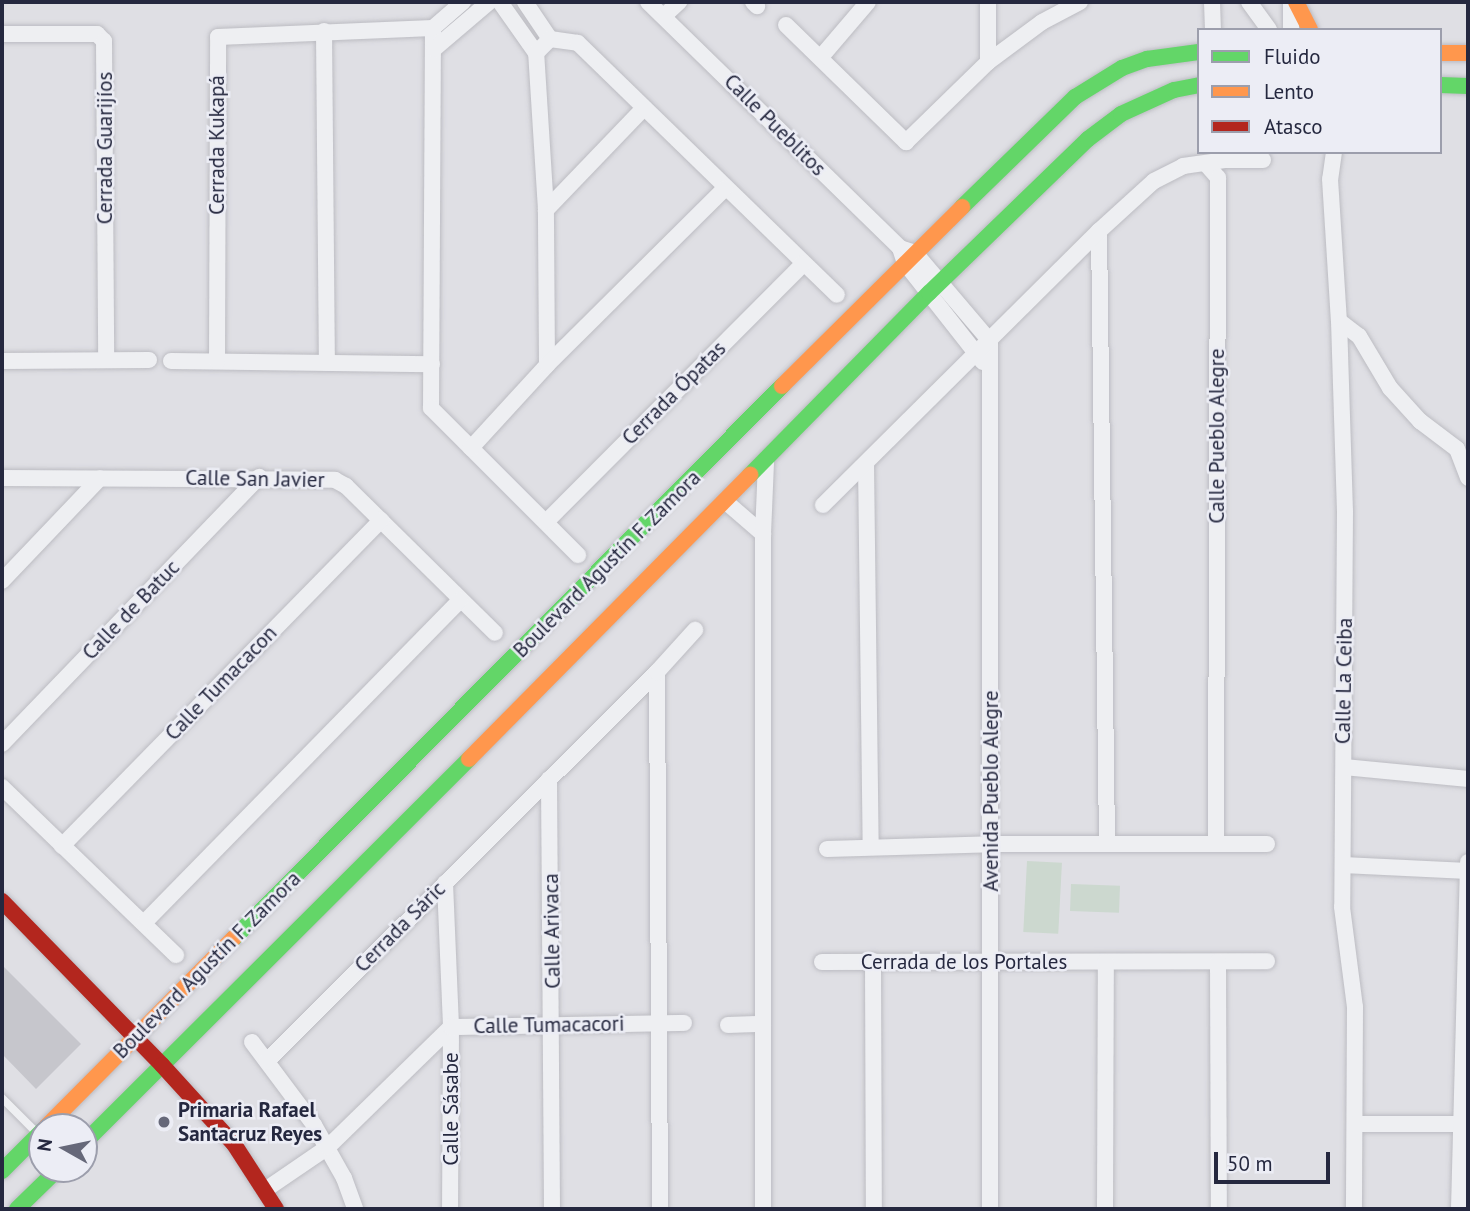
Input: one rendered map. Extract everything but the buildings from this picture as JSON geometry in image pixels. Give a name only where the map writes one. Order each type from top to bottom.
[{"type":"street","points":[[463,2],[433,28],[431,408],[578,555]]},
{"type":"street","points":[[434,49],[489,2]]},
{"type":"street","points":[[500,2],[536,52],[546,210],[547,365]]},
{"type":"street","points":[[524,2],[550,39],[578,43],[837,295]]},
{"type":"street","name":"Calle Pueblitos","points":[[648,2],[907,255]]},
{"type":"street","points":[[664,16],[679,2]]},
{"type":"street","points":[[821,57],[868,2]]},
{"type":"street","points":[[988,2],[988,62]]},
{"type":"street","points":[[786,25],[906,142],[988,62],[1042,22],[1080,2]]},
{"type":"street","points":[[1212,2],[1213,28]]},
{"type":"street","points":[[1249,2],[1268,28]]},
{"type":"street","points":[[1291,2],[1291,28]]},
{"type":"street","points":[[1296,2],[1309,28]]},
{"type":"street","name":"Cerrada Kukapá","points":[[217,361],[218,37],[433,28]]},
{"type":"street","points":[[324,31],[327,363]]},
{"type":"street","name":"Cerrada Guarijíos","points":[[2,34],[97,34],[104,41],[106,360]]},
{"type":"street","points":[[536,52],[550,39]]},
{"type":"street","name":"Boulevard Agustín F. Zamora","points":[[98,1129],[162,1065],[526,674],[907,255],[1075,97],[1122,68],[1147,59],[1197,52]]},
{"type":"street","points":[[1442,53],[1468,53]]},
{"type":"street","points":[[1442,85],[1468,86]]},
{"type":"street","name":"Boulevard Agustín F. Zamora","points":[[62,1113],[135,1038],[526,674],[726,502],[936,287],[1099,131],[1121,114],[1151,100],[1197,86]]},
{"type":"street","points":[[546,210],[643,109]]},
{"type":"street","name":"Calle La Ceiba","points":[[1334,154],[1330,178],[1339,321],[1345,511],[1346,704],[1341,740],[1345,767],[1342,907],[1355,1007],[1354,1209]]},
{"type":"street","points":[[823,505],[1099,231],[1154,181],[1183,166],[1225,160],[1263,160]]},
{"type":"street","name":"Calle Pueblo Alegre","points":[[1206,164],[1218,178],[1216,844]]},
{"type":"street","points":[[471,448],[547,365],[725,188]]},
{"type":"street","points":[[1099,231],[1107,844]]},
{"type":"street","name":"Avenida Pueblo Alegre","points":[[907,255],[990,341],[990,1209]]},
{"type":"street","name":"Cerrada Ópatas","points":[[546,522],[803,264]]},
{"type":"street","name":"Avenida Pueblo Alegre","points":[[936,287],[989,373]]},
{"type":"street","points":[[1339,321],[1359,336],[1390,388],[1420,421],[1457,449],[1468,478]]},
{"type":"street","points":[[2,361],[149,360]]},
{"type":"street","points":[[171,361],[432,363]]},
{"type":"street","points":[[763,1209],[763,534],[766,461]]},
{"type":"street","points":[[866,463],[871,848]]},
{"type":"street","name":"Calle San Javier","points":[[2,478],[259,477],[335,480],[381,520],[495,633]]},
{"type":"street","name":"Calle de Batuc","points":[[2,744],[259,477]]},
{"type":"street","points":[[2,582],[100,478]]},
{"type":"street","points":[[726,502],[763,534]]},
{"type":"street","name":"Calle Tumacacon","points":[[62,846],[381,520]]},
{"type":"street","points":[[145,923],[460,600]]},
{"type":"street","name":"Cerrada Sáric","points":[[267,1061],[657,672],[695,630]]},
{"type":"street","points":[[657,672],[660,1209]]},
{"type":"street","points":[[1345,767],[1468,779]]},
{"type":"street","name":"Calle Arivaca","points":[[549,779],[553,1024],[552,1209]]},
{"type":"street","points":[[2,787],[176,955]]},
{"type":"street","points":[[827,849],[992,844],[1267,844]]},
{"type":"street","points":[[1459,1209],[1468,862]]},
{"type":"street","points":[[1343,865],[1468,871]]},
{"type":"street","name":"Calle Sásabe","points":[[445,883],[451,1027],[450,1209]]},
{"type":"street","points":[[2,901],[162,1065],[234,1144],[276,1209]]},
{"type":"street","points":[[873,961],[874,1209]]},
{"type":"street","name":"Cerrada de los Portales","points":[[822,962],[1267,961]]},
{"type":"street","points":[[1105,1209],[1106,962]]},
{"type":"street","points":[[1218,962],[1219,1209]]},
{"type":"street","name":"Calle Tumacacori","points":[[265,1190],[328,1147],[451,1027],[684,1023]]},
{"type":"street","points":[[728,1025],[762,1024]]},
{"type":"street","points":[[252,1042],[328,1147],[355,1209]]},
{"type":"street","points":[[1356,1124],[1461,1124]]},
{"type":"street","name":"Boulevard Agustín F. Zamora","points":[[2,1171],[28,1146]]},
{"type":"street","points":[[17,1209],[44,1183]]},
{"type":"lane","points":[[2,1098],[28,1121]]},
{"type":"shaded area","points":[[1027,861],[1062,863],[1058,934],[1023,932]]},
{"type":"shaded area","points":[[1071,884],[1120,886],[1119,913],[1070,911]]},
{"type":"traffic: fast","points":[[962,207],[1075,97],[1122,68],[1147,59],[1197,52]]},
{"type":"traffic: fast","points":[[750,475],[929,293],[1088,139],[1121,114],[1174,90],[1197,85]]},
{"type":"traffic: fast","points":[[1442,85],[1468,86]]},
{"type":"traffic: fast","points":[[234,938],[782,386]]},
{"type":"traffic: fast","points":[[98,1129],[469,759]]},
{"type":"traffic: fast","points":[[2,1171],[28,1145]]},
{"type":"traffic: fast","points":[[17,1209],[44,1183]]},
{"type":"traffic: slow","points":[[1296,2],[1309,28]]},
{"type":"traffic: slow","points":[[1442,53],[1468,53]]},
{"type":"traffic: slow","points":[[782,386],[962,207]]},
{"type":"traffic: slow","points":[[469,759],[750,475]]},
{"type":"traffic: slow","points":[[60,1113],[234,938]]},
{"type":"traffic: jam","points":[[2,901],[162,1065],[234,1144],[276,1209]]},
{"type":"place","name":"Primaria Rafael Santacruz Reyes","points":[[164,1122]]}]
